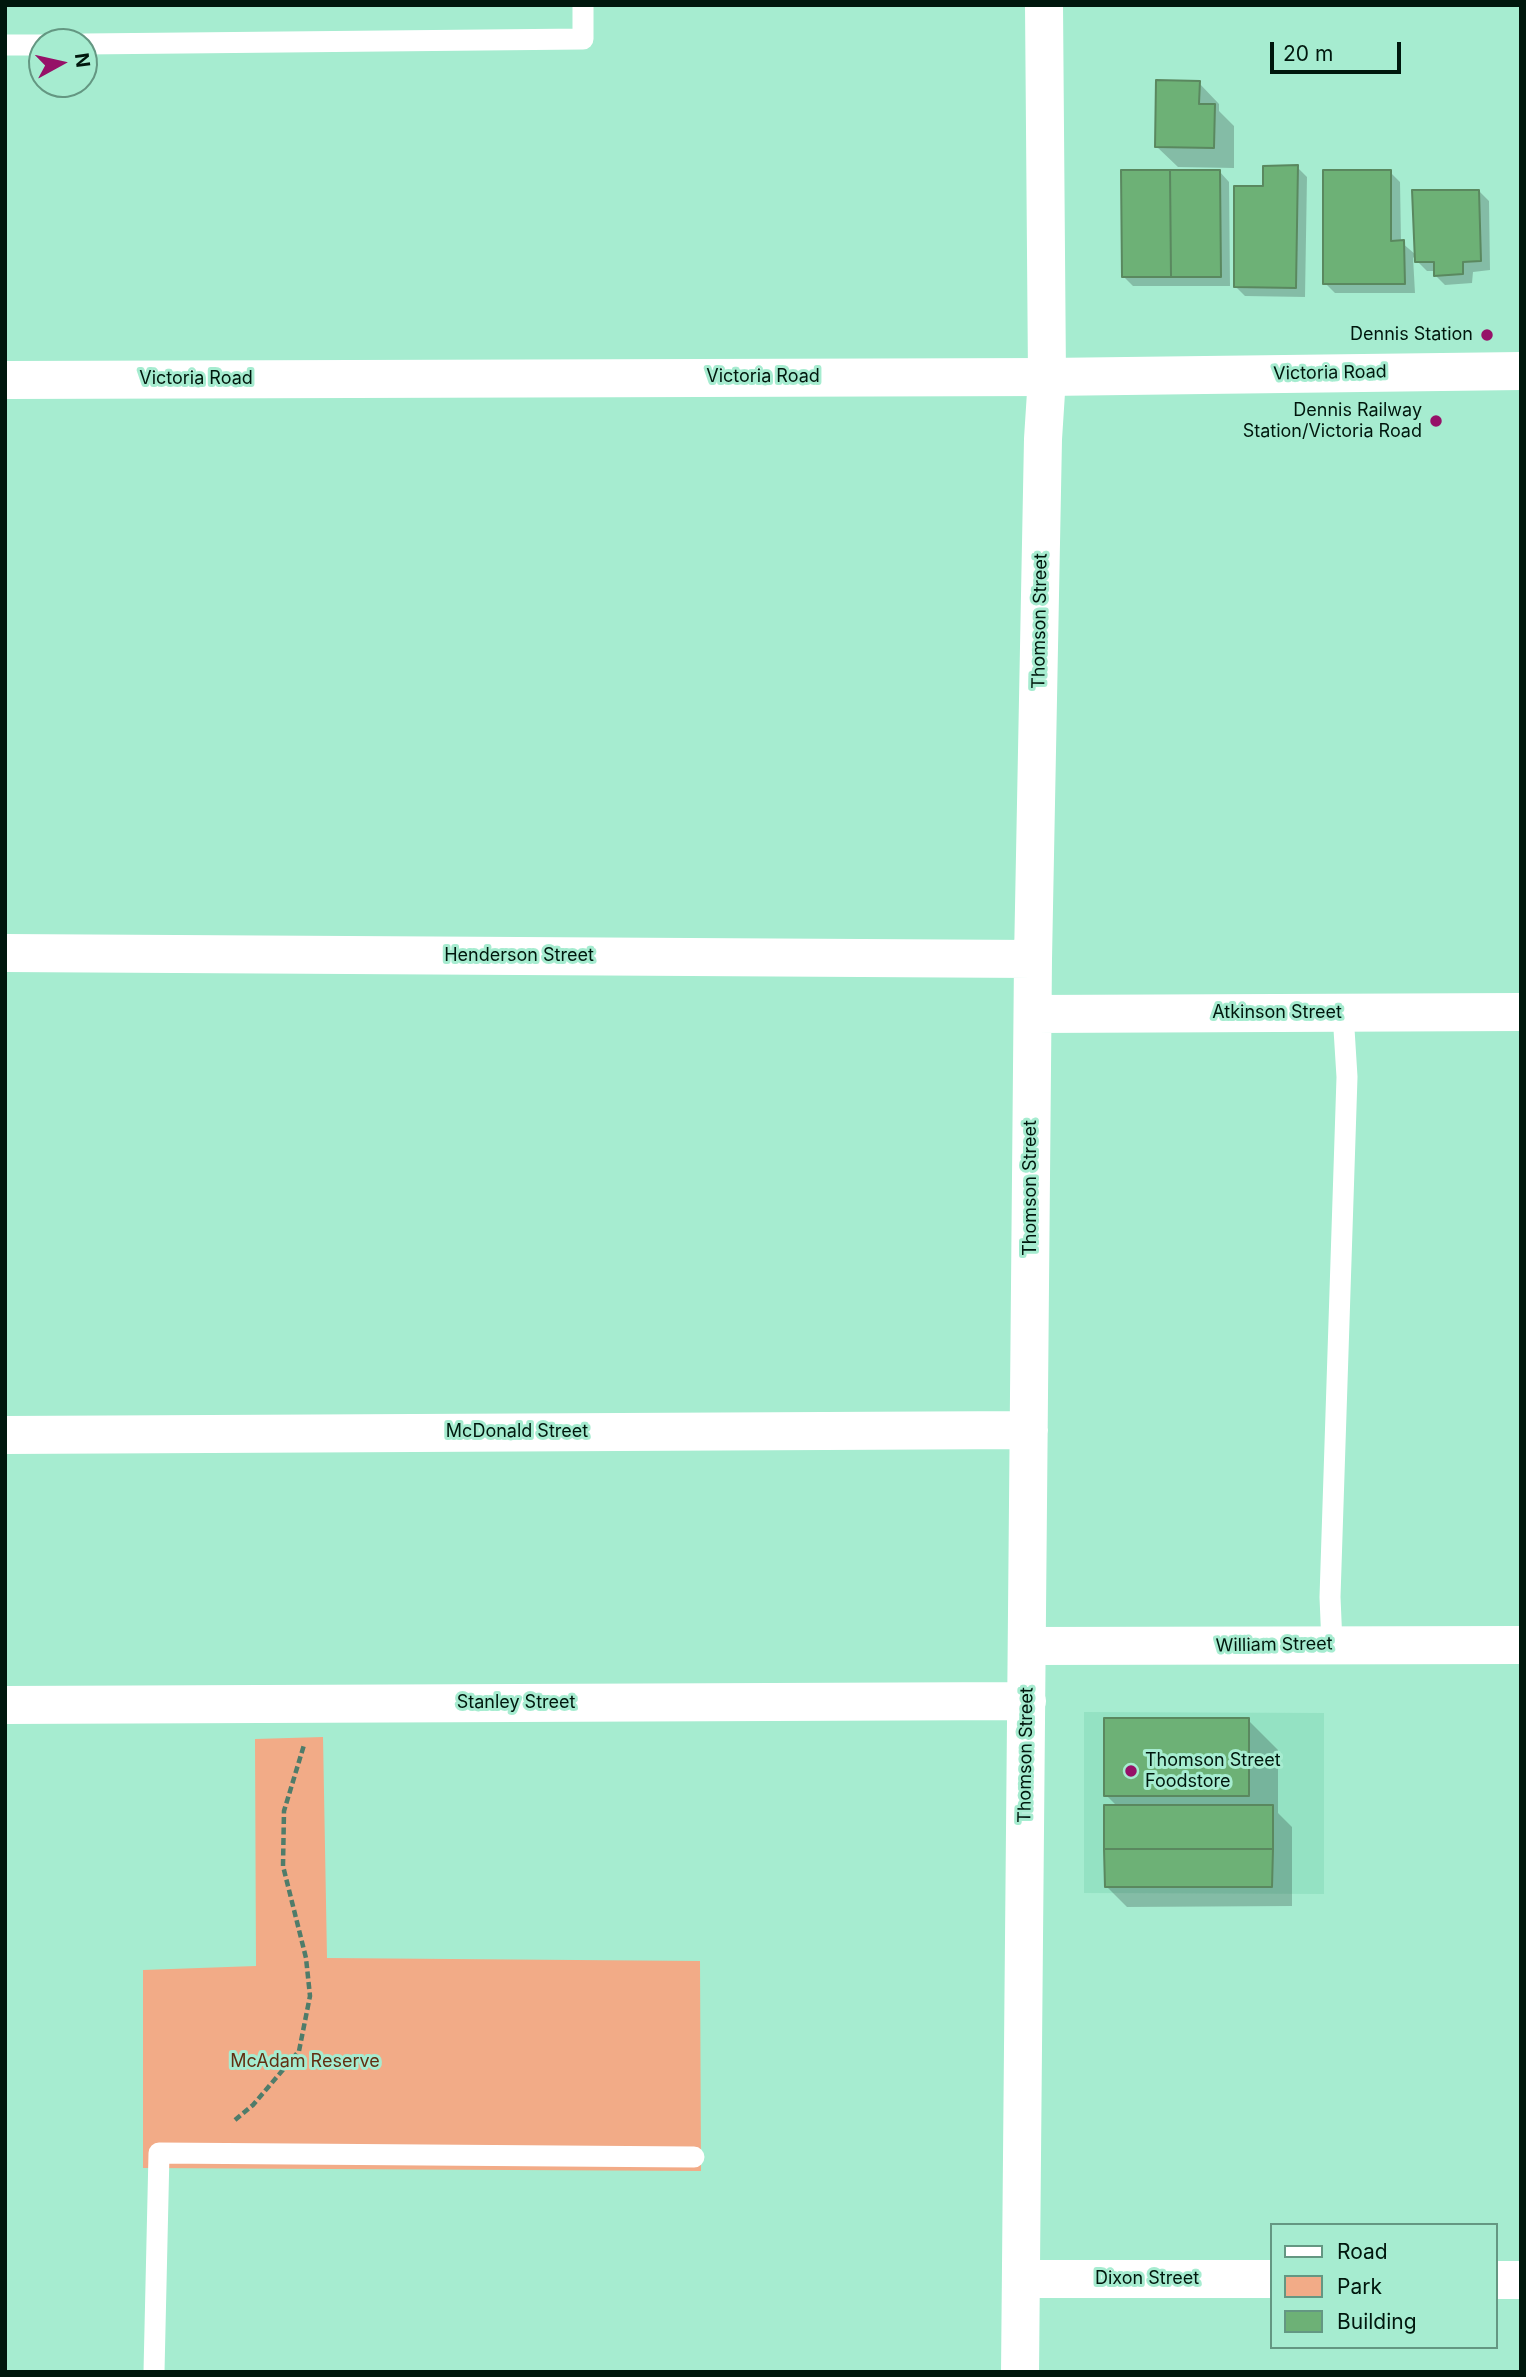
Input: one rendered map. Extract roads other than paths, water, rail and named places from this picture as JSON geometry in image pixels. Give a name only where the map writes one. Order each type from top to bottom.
[{"type":"street","name":"Thomson Street","points":[[1020,2372],[1032,1014],[1042,439],[1047,377],[1044,5]]},
{"type":"street","name":"Victoria Road","points":[[5,380],[1047,377],[1521,371]]},
{"type":"street","name":"Henderson Street","points":[[5,953],[1033,959]]},
{"type":"street","name":"Atkinson Street","points":[[1032,1014],[1521,1012]]},
{"type":"street","name":"McDonald Street","points":[[5,1435],[1029,1430]]},
{"type":"street","name":"William Street","points":[[1028,1646],[1521,1645]]},
{"type":"street","name":"Stanley Street","points":[[5,1705],[1027,1701]]},
{"type":"street","name":"Dixon Street","points":[[1021,2279],[1270,2279]]},
{"type":"street","points":[[1498,2280],[1521,2280]]},
{"type":"lane","points":[[98,44],[583,39],[583,5]]},
{"type":"lane","points":[[5,45],[28,44]]},
{"type":"lane","points":[[1332,1644],[1330,1583],[1347,1077],[1343,1013]]},
{"type":"lane","points":[[153,2372],[159,2153],[694,2158]]},
{"type":"place","name":"Dennis Station","points":[[1487,335]]},
{"type":"place","name":"Dennis Railway Station/Victoria Road","points":[[1436,421]]},
{"type":"place","name":"Thomson Street Foodstore","points":[[1131,1771]]},
{"type":"park label","name":"McAdam Reserve","points":[[305,2062]]}]
